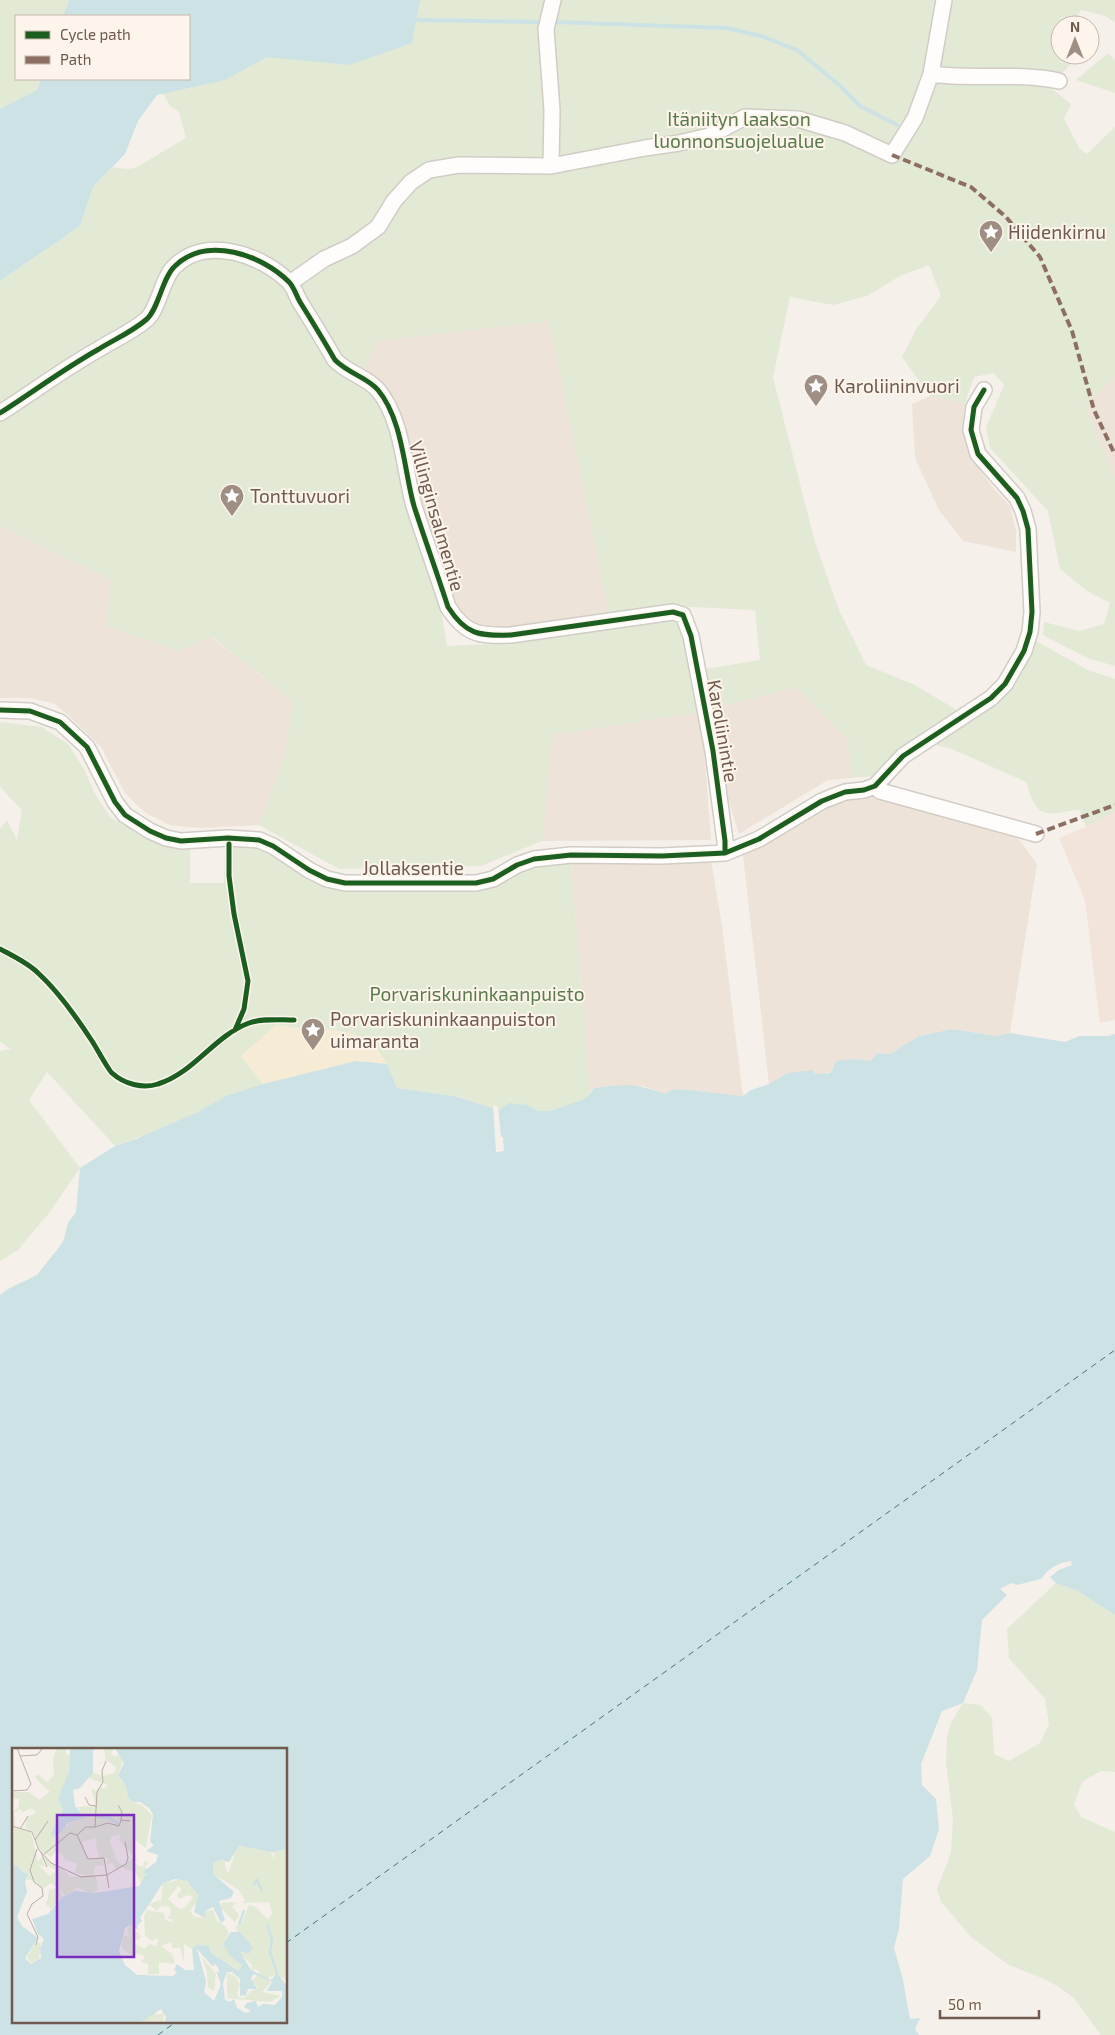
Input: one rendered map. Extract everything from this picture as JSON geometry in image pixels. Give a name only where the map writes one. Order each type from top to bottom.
[{"type":"street","points":[[551,166],[552,110],[546,29],[552,0]]},
{"type":"street","points":[[0,413],[98,349],[120,338],[149,317],[169,274],[176,265],[188,258],[199,253],[230,250],[261,263],[278,273],[290,284],[324,259],[352,246],[378,227],[394,201],[411,182],[429,170],[459,164],[551,166],[645,148],[679,144],[709,136],[745,117],[798,119],[846,133],[892,155],[915,118],[931,74],[944,0]]},
{"type":"street","points":[[931,74],[952,77],[1043,77],[1059,81]]},
{"type":"street","name":"Villinginsalmentie","points":[[290,284],[335,360],[345,370],[370,383],[379,391],[391,412],[405,456],[414,504],[448,607],[457,622],[470,632],[486,636],[511,636],[672,612],[683,616]]},
{"type":"street","points":[[984,390],[974,407],[971,430],[978,454],[1017,498],[1023,511],[1028,529],[1032,612],[1030,632],[1024,651],[1015,669],[1005,684],[991,698],[903,756],[875,786],[880,791],[889,794],[1036,834]]},
{"type":"street","name":"Karoliinintie","points":[[683,616],[691,636],[712,751],[725,841],[725,853]]},
{"type":"street","name":"Jollaksentie","points":[[0,710],[30,711],[60,722],[87,747],[115,802],[125,815],[150,831],[166,838],[181,841],[228,838],[259,840],[273,846],[309,870],[327,879],[345,883],[476,883],[492,879],[517,865],[534,859],[571,855],[672,856],[725,853],[759,839],[822,801],[846,792],[864,790],[875,786]]},
{"type":"shaded area","points":[[69,0],[420,0],[412,43],[349,65],[267,57],[225,80],[157,95],[138,121],[125,154],[93,187],[80,226],[0,281],[0,109],[37,90],[41,80],[190,80],[190,15],[63,15]]},
{"type":"shaded area","points":[[549,320],[609,613],[499,631],[473,629],[453,603],[431,541],[413,467],[363,372],[377,341]]},
{"type":"shaded area","points":[[1115,377],[1115,477],[1089,418],[1086,402]]},
{"type":"shaded area","points":[[930,396],[965,403],[963,428],[969,455],[994,489],[1010,506],[1016,531],[1016,552],[963,541],[939,510],[915,458],[912,404]]},
{"type":"shaded area","points":[[0,526],[111,580],[177,651],[211,637],[292,700],[285,756],[259,825],[200,828],[170,825],[144,812],[125,793],[101,747],[53,703],[30,698],[0,698]]},
{"type":"shaded area","points":[[797,687],[848,740],[851,778],[828,780],[739,834],[727,795],[713,708]]},
{"type":"shaded area","points":[[699,712],[703,736],[711,840],[542,841],[551,735]]},
{"type":"shaded area","points":[[879,796],[1013,831],[1037,864],[1010,1033],[996,1036],[952,1029],[919,1036],[890,1054],[878,1053],[870,1061],[856,1059],[832,1067],[831,1072],[769,1084],[743,855],[825,807],[844,799]]},
{"type":"shaded area","points":[[1115,812],[1115,1020],[1100,1023],[1085,900],[1059,838]]},
{"type":"shaded area","points":[[711,860],[722,926],[743,1096],[679,1089],[665,1094],[643,1086],[594,1088],[590,1092],[571,863]]},
{"type":"shaded area","points":[[952,1029],[996,1036],[1010,1033],[1065,1042],[1079,1036],[1108,1036],[1115,1034],[1115,1615],[1078,1591],[1056,1583],[1050,1577],[1059,1570],[1072,1565],[1071,1561],[1054,1567],[1041,1579],[1017,1585],[1011,1583],[1000,1589],[1007,1595],[982,1620],[977,1670],[963,1703],[942,1711],[921,1764],[922,1785],[936,1799],[939,1829],[930,1856],[903,1879],[899,1929],[894,1948],[903,1980],[910,2019],[920,2018],[915,2029],[919,2035],[0,2035],[0,1295],[37,1275],[63,1242],[68,1223],[76,1212],[80,1168],[115,1146],[196,1113],[226,1096],[263,1084],[356,1061],[387,1064],[397,1088],[454,1096],[499,1110],[509,1103],[527,1105],[539,1111],[550,1111],[587,1097],[594,1088],[614,1086],[638,1086],[665,1094],[679,1089],[743,1096],[751,1090],[769,1084],[788,1073],[813,1070],[815,1074],[830,1073],[836,1061],[856,1059],[870,1061],[878,1053],[890,1054],[919,1036]]},
{"type":"green space","points":[[0,0],[69,0],[63,15],[15,15],[15,80],[41,80],[37,90],[0,109]]},
{"type":"green space","name":"Itäniityn laakson luonnonsuojelualue","points":[[323,0],[1115,0],[1115,22],[1105,16],[1081,10],[1078,15],[1050,15],[1050,65],[1070,65],[1050,87],[1071,104],[1064,119],[1080,149],[1087,154],[1115,127],[1115,377],[1086,403],[1089,418],[1115,477],[1115,666],[1087,658],[1043,635],[1044,622],[1079,631],[1104,624],[1110,603],[1087,591],[1060,569],[1048,511],[990,448],[986,427],[1004,385],[994,373],[974,377],[965,403],[930,396],[902,357],[917,328],[941,296],[929,265],[900,276],[867,296],[833,305],[790,297],[773,377],[814,539],[839,610],[866,665],[915,685],[960,712],[899,749],[875,776],[851,778],[848,740],[797,687],[713,708],[705,669],[760,660],[755,610],[671,606],[609,613],[549,321],[377,341],[357,385],[375,397],[384,414],[397,456],[408,507],[441,609],[447,646],[514,643],[673,619],[681,624],[699,712],[552,735],[542,841],[481,866],[339,869],[259,825],[285,756],[292,700],[212,637],[177,651],[106,626],[111,580],[0,526],[0,281],[80,226],[93,187],[113,167],[135,168],[186,138],[179,112],[171,107],[163,94],[157,95],[190,81]]},
{"type":"green space","points":[[1108,53],[1115,60],[1115,93],[1076,80],[1094,65],[1100,65],[1100,60]]},
{"type":"green space","points":[[1034,640],[1088,670],[1115,679],[1115,812],[1086,827],[1079,809],[1058,813],[1044,812],[1038,809],[1034,803],[1026,782],[952,749],[928,743],[971,718]]},
{"type":"green space","name":"Porvariskuninkaanpuisto","points":[[0,722],[42,727],[68,744],[84,769],[95,794],[110,817],[149,838],[190,845],[190,883],[224,883],[225,846],[254,846],[346,890],[370,892],[469,890],[531,867],[571,863],[590,1092],[587,1097],[550,1111],[539,1111],[526,1105],[499,1110],[454,1096],[397,1088],[376,1047],[328,1029],[307,1030],[276,1025],[263,1084],[161,1129],[115,1146],[47,1072],[29,1100],[80,1168],[49,1213],[18,1250],[0,1261],[0,1051],[11,1049],[0,1042],[0,829],[7,820],[17,840],[22,810],[0,787]]},
{"type":"green space","points":[[1056,1583],[1078,1591],[1115,1615],[1115,1772],[1101,1771],[1082,1782],[1074,1804],[1081,1817],[1115,1832],[1115,2035],[1101,2035],[1074,1998],[1059,1987],[1009,1965],[972,1938],[941,1902],[937,1889],[951,1853],[953,1819],[946,1764],[947,1736],[951,1723],[963,1703],[981,1705],[992,1718],[994,1754],[1009,1761],[1040,1743],[1049,1724],[1045,1699],[1009,1658],[1007,1629]]},
{"type":"sand","name":"Porvariskuninkaanpuiston uimaranta","points":[[276,1025],[307,1030],[328,1029],[355,1034],[376,1047],[387,1064],[356,1061],[263,1084],[241,1056]]},
{"type":"pier","points":[[493,1105],[498,1107],[504,1151],[496,1152]]},
{"type":"waterway","points":[[416,20],[540,22]]},
{"type":"waterway","points":[[554,22],[726,28],[761,36],[797,50],[838,84],[860,106],[897,125]]},
{"type":"ferry route","points":[[288,1942],[1115,1350]]},
{"type":"ferry route","points":[[158,2035],[176,2022]]},
{"type":"marked path","points":[[892,155],[971,187],[1006,217],[1040,257],[1072,331],[1094,410],[1115,455]]},
{"type":"marked path","points":[[1036,834],[1115,805]]},
{"type":"cycle path","points":[[0,413],[74,364],[141,324],[155,308],[171,271],[188,257],[218,250],[234,252],[250,257],[278,272],[291,284],[335,360],[374,386],[386,402],[398,431],[414,506],[422,531],[448,607],[461,623],[474,632],[482,634],[511,635],[673,612],[683,615],[691,636],[713,751],[725,853]]},
{"type":"cycle path","points":[[0,710],[30,711],[60,722],[87,747],[115,802],[125,815],[150,831],[166,838],[181,841],[228,838],[259,840],[273,846],[309,870],[327,879],[345,883],[476,883],[493,879],[517,865],[534,859],[571,855],[662,856],[725,853],[759,839],[822,801],[845,792],[864,790],[875,786],[903,756],[991,698],[1005,684],[1024,651],[1030,632],[1032,612],[1028,529],[1017,498],[978,454],[971,430],[974,407],[984,390]]},
{"type":"cycle path","points":[[229,844],[229,876],[234,914],[248,981],[244,1009],[235,1030]]},
{"type":"cycle path","points":[[0,949],[30,966],[46,980],[74,1014],[110,1071],[122,1080],[140,1086],[158,1084],[171,1079],[225,1036],[249,1023],[265,1020],[294,1020]]},
{"type":"place","name":"Hiidenkirnu","points":[[991,253]]},
{"type":"place","name":"Karoliininvuori","points":[[816,407]]},
{"type":"place","name":"Tonttuvuori","points":[[232,517]]},
{"type":"place","name":"Porvariskuninkaanpuiston uimaranta","points":[[313,1051]]}]
